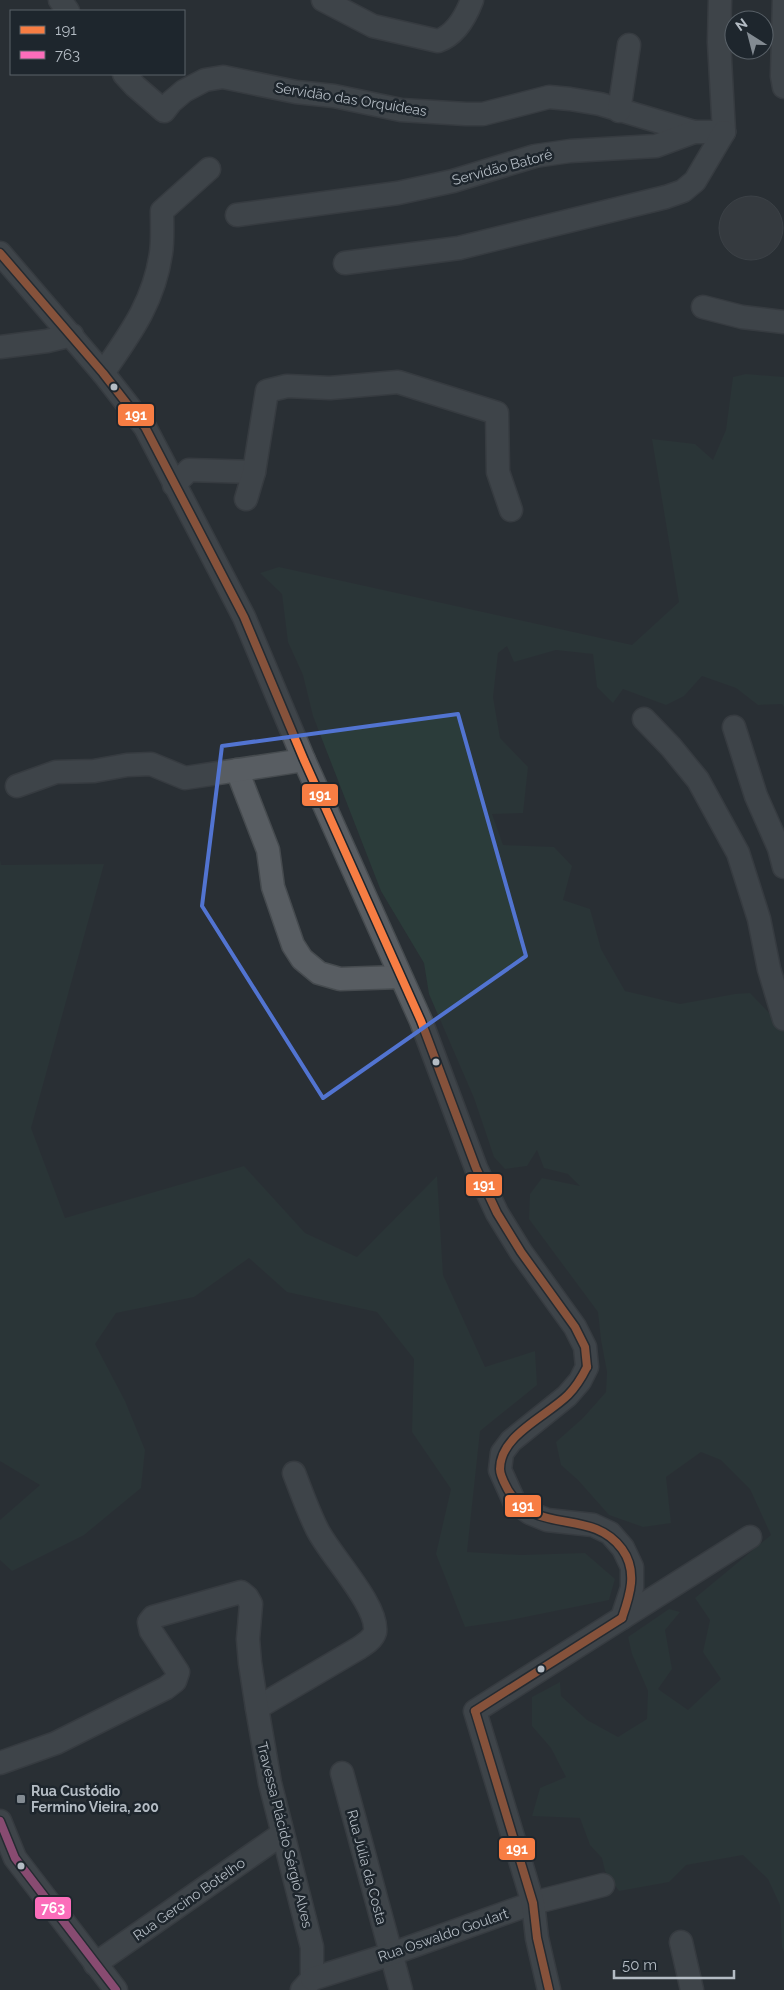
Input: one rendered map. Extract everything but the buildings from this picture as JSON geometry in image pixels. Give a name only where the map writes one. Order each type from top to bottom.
[{"type":"street","points":[[323,0],[373,26],[438,41],[447,38],[459,24],[469,10],[472,0]]},
{"type":"street","points":[[345,262],[459,248],[666,197],[683,191],[694,181],[724,132],[719,42],[720,0]]},
{"type":"street","points":[[783,80],[784,0]]},
{"type":"street","points":[[619,111],[629,45]]},
{"type":"street","name":"Servidão das Orquídeas","points":[[125,75],[164,111],[171,102],[184,92],[205,80],[223,77],[296,92],[334,96],[401,110],[483,114],[549,97],[570,99],[600,104],[694,132]]},
{"type":"street","name":"Servidão Batoré","points":[[237,214],[398,193],[452,181],[535,156],[570,151],[656,146],[694,132],[724,132]]},
{"type":"street","points":[[103,372],[137,324],[152,292],[161,252],[162,211],[210,169]]},
{"type":"street","points":[[0,253],[103,372],[145,428],[244,617],[304,760],[421,1021],[476,1168],[520,1252],[574,1327],[585,1347],[587,1366],[580,1381],[566,1396],[511,1441],[502,1453],[500,1470],[514,1501],[530,1513],[547,1520],[593,1525],[610,1533],[623,1548],[632,1566],[632,1588],[622,1618]]},
{"type":"street","points":[[703,307],[742,317],[784,322]]},
{"type":"street","points":[[0,347],[47,341],[72,335]]},
{"type":"street","points":[[246,499],[254,472],[267,391],[288,386],[330,388],[398,382],[497,413],[498,472],[511,510]]},
{"type":"street","points":[[174,484],[189,470],[254,472]]},
{"type":"street","points":[[644,719],[671,747],[698,780],[738,853],[759,918],[769,969],[784,1016]]},
{"type":"street","points":[[734,727],[756,796],[779,848],[784,867]]},
{"type":"street","points":[[17,786],[56,772],[94,770],[127,765],[151,764],[185,778],[304,760]]},
{"type":"street","points":[[237,770],[268,850],[273,887],[293,945],[302,959],[319,973],[340,979],[400,977]]},
{"type":"street","points":[[257,1708],[359,1648],[370,1640],[374,1632],[372,1616],[366,1603],[317,1529],[294,1473]]},
{"type":"street","points":[[549,1990],[537,1938],[533,1903],[475,1710],[750,1537]]},
{"type":"street","name":"Travessa Plácido Sérgio Alves","points":[[0,1763],[56,1743],[166,1688],[175,1681],[178,1672],[151,1631],[149,1622],[153,1616],[241,1592],[247,1597],[252,1610],[248,1640],[250,1663],[270,1783],[312,1947],[307,1985]]},
{"type":"street","name":"Rua Júlia da Costa","points":[[342,1773],[401,1990]]},
{"type":"street","points":[[0,1821],[7,1862],[116,1990]]},
{"type":"street","name":"Rua Gercino Botelho","points":[[95,1964],[282,1834]]},
{"type":"street","name":"Rua Oswaldo Goulart","points":[[307,1985],[533,1903],[603,1885]]},
{"type":"street","points":[[681,1942],[692,1990]]},
{"type":"highlighted area","points":[[458,714],[526,956],[323,1098],[202,906],[222,746]]},
{"type":"shaded area","points":[[746,374],[784,377],[784,707],[782,704],[758,705],[736,688],[702,676],[684,696],[666,705],[623,689],[613,703],[597,687],[593,654],[556,650],[514,662],[507,646],[498,653],[493,697],[500,738],[528,767],[523,813],[492,814],[503,845],[554,847],[572,866],[563,900],[590,909],[601,949],[625,991],[680,1004],[750,993],[784,1030],[784,1952],[782,1947],[780,1905],[768,1879],[743,1855],[686,1865],[669,1882],[619,1891],[605,1871],[602,1858],[590,1845],[580,1818],[532,1816],[540,1788],[566,1777],[551,1748],[532,1726],[532,1697],[560,1682],[561,1696],[587,1720],[618,1737],[647,1719],[648,1691],[632,1654],[628,1637],[669,1609],[680,1612],[665,1630],[672,1669],[658,1689],[688,1710],[721,1679],[703,1652],[710,1620],[695,1598],[771,1535],[750,1489],[721,1460],[701,1452],[666,1477],[671,1523],[643,1527],[609,1515],[578,1480],[561,1465],[556,1442],[583,1418],[606,1392],[607,1372],[598,1312],[529,1219],[530,1194],[542,1178],[580,1186],[568,1174],[544,1168],[537,1150],[527,1166],[505,1169],[494,1157],[474,1098],[429,994],[424,963],[381,891],[313,716],[303,675],[288,642],[282,594],[260,573],[279,567],[632,645],[679,602],[652,439],[695,444],[713,460],[726,430],[733,377]]},
{"type":"shaded area","points":[[0,860],[1,865],[104,864],[31,1128],[65,1218],[244,1166],[305,1233],[357,1257],[437,1176],[443,1275],[485,1367],[535,1351],[537,1385],[480,1431],[467,1552],[521,1555],[585,1553],[615,1579],[609,1600],[465,1627],[436,1554],[451,1489],[412,1432],[414,1359],[377,1312],[287,1292],[249,1258],[194,1297],[116,1313],[95,1344],[125,1401],[145,1450],[141,1488],[84,1535],[12,1571],[0,1560],[0,1520],[40,1485],[0,1461]]},
{"type":"transit line","name":"191","points":[[0,253],[103,373],[145,427],[244,617],[304,760],[421,1021],[476,1168],[497,1213],[521,1252],[575,1327],[585,1347],[587,1367]]},
{"type":"transit line","name":"191","points":[[587,1367],[579,1382],[568,1395],[516,1436],[502,1457],[500,1472],[508,1490],[520,1504],[533,1513],[595,1529],[609,1536],[622,1549],[627,1557],[631,1574],[630,1592],[622,1618]]},
{"type":"transit line","name":"191","points":[[475,1711],[622,1618]]},
{"type":"transit line","name":"191","points":[[475,1711],[533,1903],[537,1938],[549,1990]]},
{"type":"transit line","name":"763","points":[[0,1821],[15,1858],[116,1990]]},
{"type":"place","name":"Rua Custódio Fermino Vieira, 200","points":[[21,1799]]}]
